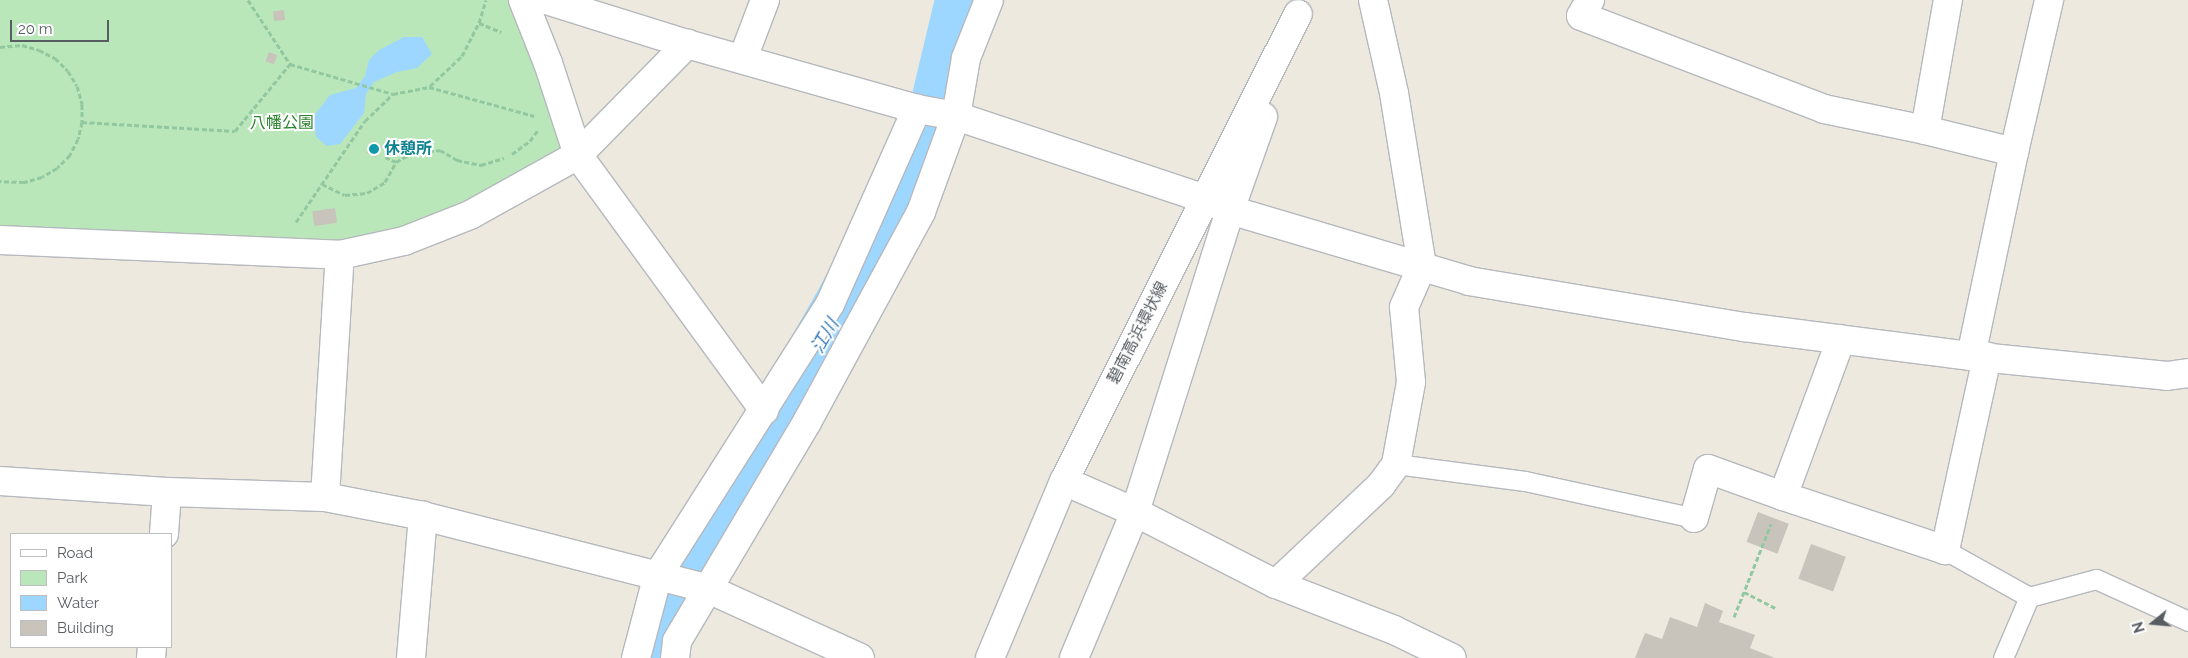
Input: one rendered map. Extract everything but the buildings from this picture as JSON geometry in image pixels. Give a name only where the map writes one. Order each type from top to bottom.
[{"type":"street","points":[[523,0],[548,63],[557,123],[578,155],[764,410]]},
{"type":"street","points":[[546,0],[581,5],[687,44],[743,58],[919,109],[955,116],[1205,199],[1230,210],[1479,282],[1744,327],[1979,357],[2166,376],[2188,373]]},
{"type":"street","points":[[743,58],[765,0]]},
{"type":"street","points":[[675,658],[676,640],[807,422],[921,212],[955,116],[966,58],[989,0]]},
{"type":"street","points":[[1276,584],[1381,485],[1396,464],[1411,382],[1404,307],[1422,266],[1394,93],[1373,0]]},
{"type":"street","points":[[1590,0],[1581,16],[1824,109],[1925,130],[2014,152]]},
{"type":"street","points":[[1925,130],[1948,0]]},
{"type":"street","points":[[1694,518],[1708,469],[1945,550],[2014,152],[2049,0]]},
{"type":"street","name":"碧南高浜環状線","points":[[990,658],[1064,481],[1301,7]]},
{"type":"street","name":"碧南高浜環状線","points":[[1074,658],[1135,512],[1230,210],[1301,7]]},
{"type":"street","points":[[0,240],[340,255],[404,240],[470,215],[578,155],[687,44]]},
{"type":"street","points":[[636,658],[659,576],[830,304],[919,109]]},
{"type":"street","points":[[324,497],[340,255]]},
{"type":"street","points":[[1783,496],[1841,339]]},
{"type":"street","points":[[0,481],[167,492],[324,497],[423,516],[707,588],[860,658]]},
{"type":"street","points":[[1064,481],[1135,512],[1276,584],[1394,630],[1452,658]]},
{"type":"street","points":[[164,533],[167,492]]},
{"type":"street","points":[[410,658],[423,516]]},
{"type":"lane","points":[[1396,464],[1525,481],[1694,518]]},
{"type":"lane","points":[[1945,550],[2029,597],[2096,578],[2188,621]]},
{"type":"lane","points":[[2002,658],[2029,597]]},
{"type":"path","points":[[248,0],[290,64],[394,94],[429,87],[557,123]]},
{"type":"path","points":[[429,87],[462,56],[479,23],[486,0]]},
{"type":"path","points":[[479,23],[504,33]]},
{"type":"path","points":[[0,47],[22,46],[39,50],[55,58],[68,71],[77,86],[82,104],[82,122],[78,139],[70,155],[57,168],[42,177],[24,182],[0,181]]},
{"type":"path","points":[[82,122],[235,131],[290,64]]},
{"type":"path","points":[[275,253],[365,121],[394,94]]},
{"type":"path","points":[[322,184],[345,195],[367,193],[385,182],[396,162],[414,152],[440,150],[457,160],[481,165],[506,158],[557,123]]},
{"type":"path","points":[[385,157],[396,162]]},
{"type":"path","points":[[1734,617],[1783,496]]},
{"type":"path","points":[[1744,592],[1775,608]]},
{"type":"green space","name":"八幡公園","points":[[0,0],[513,0],[564,150],[466,205],[401,232],[341,246],[0,231]]},
{"type":"water","points":[[404,37],[422,37],[432,54],[417,68],[397,72],[374,82],[366,94],[364,113],[340,144],[327,146],[316,137],[313,117],[330,95],[356,88],[365,76],[369,60],[379,50]]},
{"type":"waterway","name":"江川","points":[[653,658],[654,650],[676,594],[839,312],[931,139],[964,0]]},
{"type":"place","name":"休憩所","points":[[374,149]]}]
